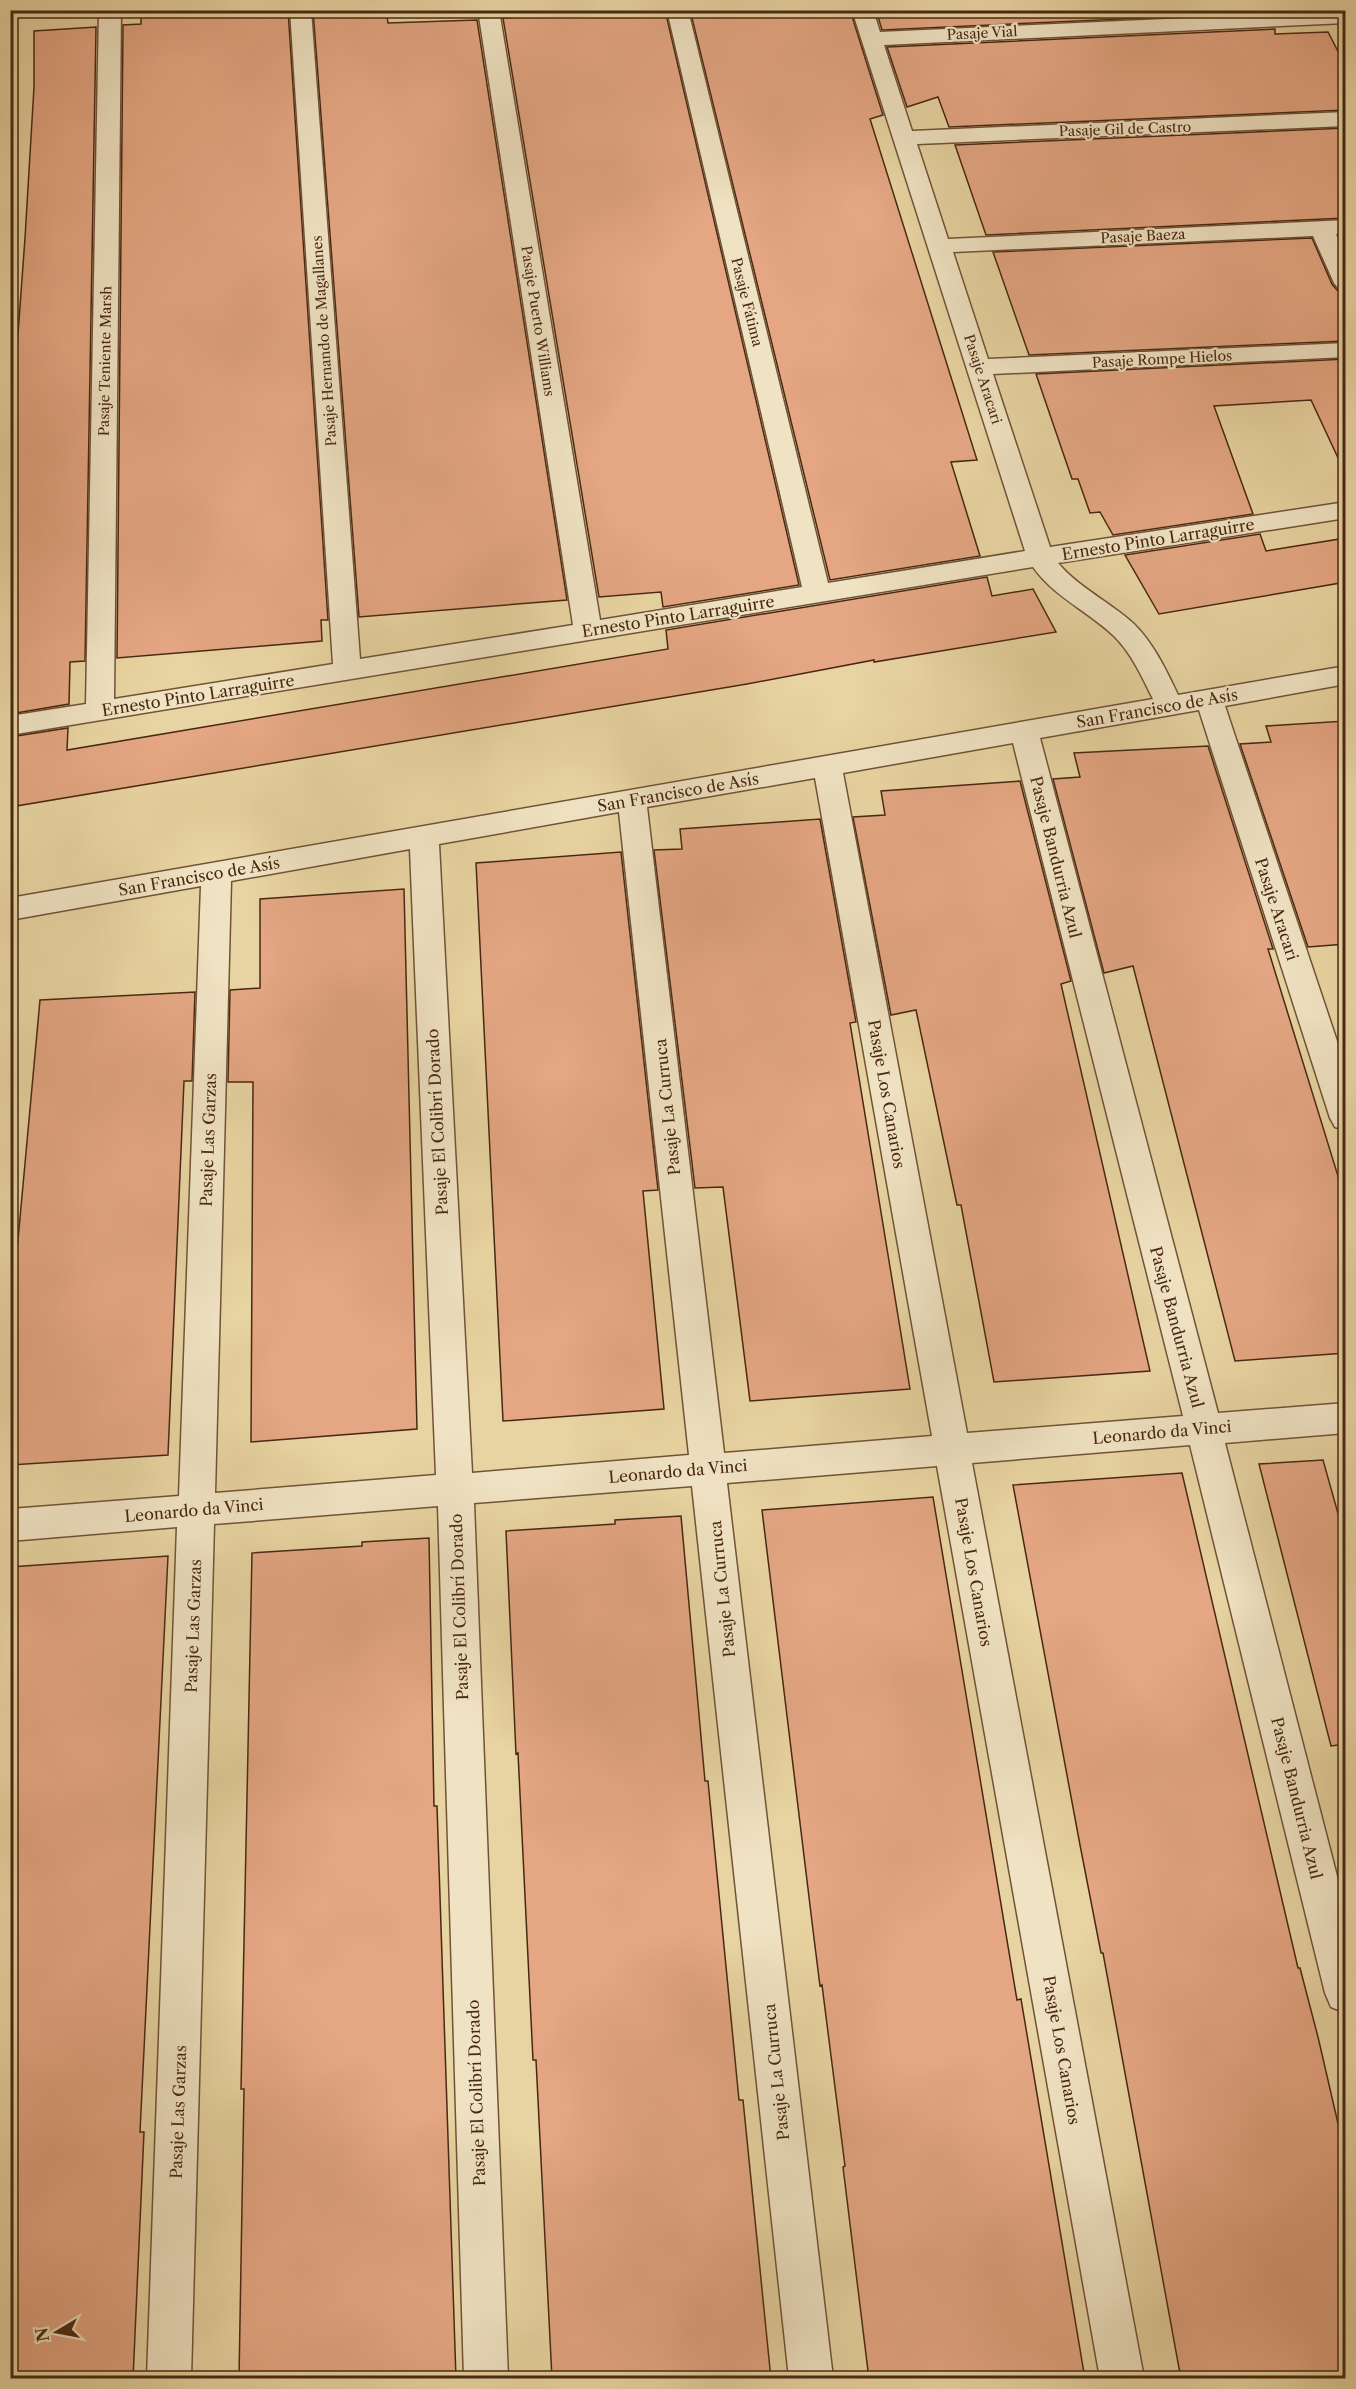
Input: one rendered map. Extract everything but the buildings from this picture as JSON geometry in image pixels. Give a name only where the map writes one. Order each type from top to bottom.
[{"type":"street","name":"Pasaje Teniente Marsh","points":[[100,712],[110,10]]},
{"type":"street","name":"Pasaje Hernando de Magallanes","points":[[300,10],[347,671]]},
{"type":"street","name":"Pasaje Puerto Williams","points":[[488,10],[588,631]]},
{"type":"street","name":"Pasaje Fátima","points":[[677,10],[817,594]]},
{"type":"street","name":"Pasaje Aracari","points":[[861,10],[1040,557],[1063,585],[1134,641],[1170,706]]},
{"type":"street","name":"Pasaje Vial","points":[[871,39],[1346,16]]},
{"type":"street","name":"Pasaje Gil de Castro","points":[[904,138],[1346,119]]},
{"type":"street","name":"Pasaje Baeza","points":[[940,246],[1346,226]]},
{"type":"street","points":[[1321,228],[1346,283]]},
{"type":"street","name":"Pasaje Rompe Hielos","points":[[979,367],[1346,350]]},
{"type":"street","name":"Ernesto Pinto Larraguirre","points":[[10,726],[1040,557],[1346,510]]},
{"type":"street","name":"San Francisco de Asís","points":[[10,909],[1346,675]]},
{"type":"street","name":"Pasaje Aracari","points":[[1209,699],[1346,1118]]},
{"type":"street","name":"Pasaje Bandurria Azul","points":[[1024,732],[1204,1429],[1346,1993]]},
{"type":"street","name":"Pasaje Los Canarios","points":[[827,766],[1122,2379]]},
{"type":"street","name":"Pasaje La Curruca","points":[[632,800],[811,2379]]},
{"type":"street","name":"Pasaje El Colibrí Dorado","points":[[424,837],[454,1489],[486,2379]]},
{"type":"street","name":"Pasaje Las Garzas","points":[[169,2379],[216,873]]},
{"type":"street","name":"Leonardo da Vinci","points":[[10,1525],[1346,1418]]}]
